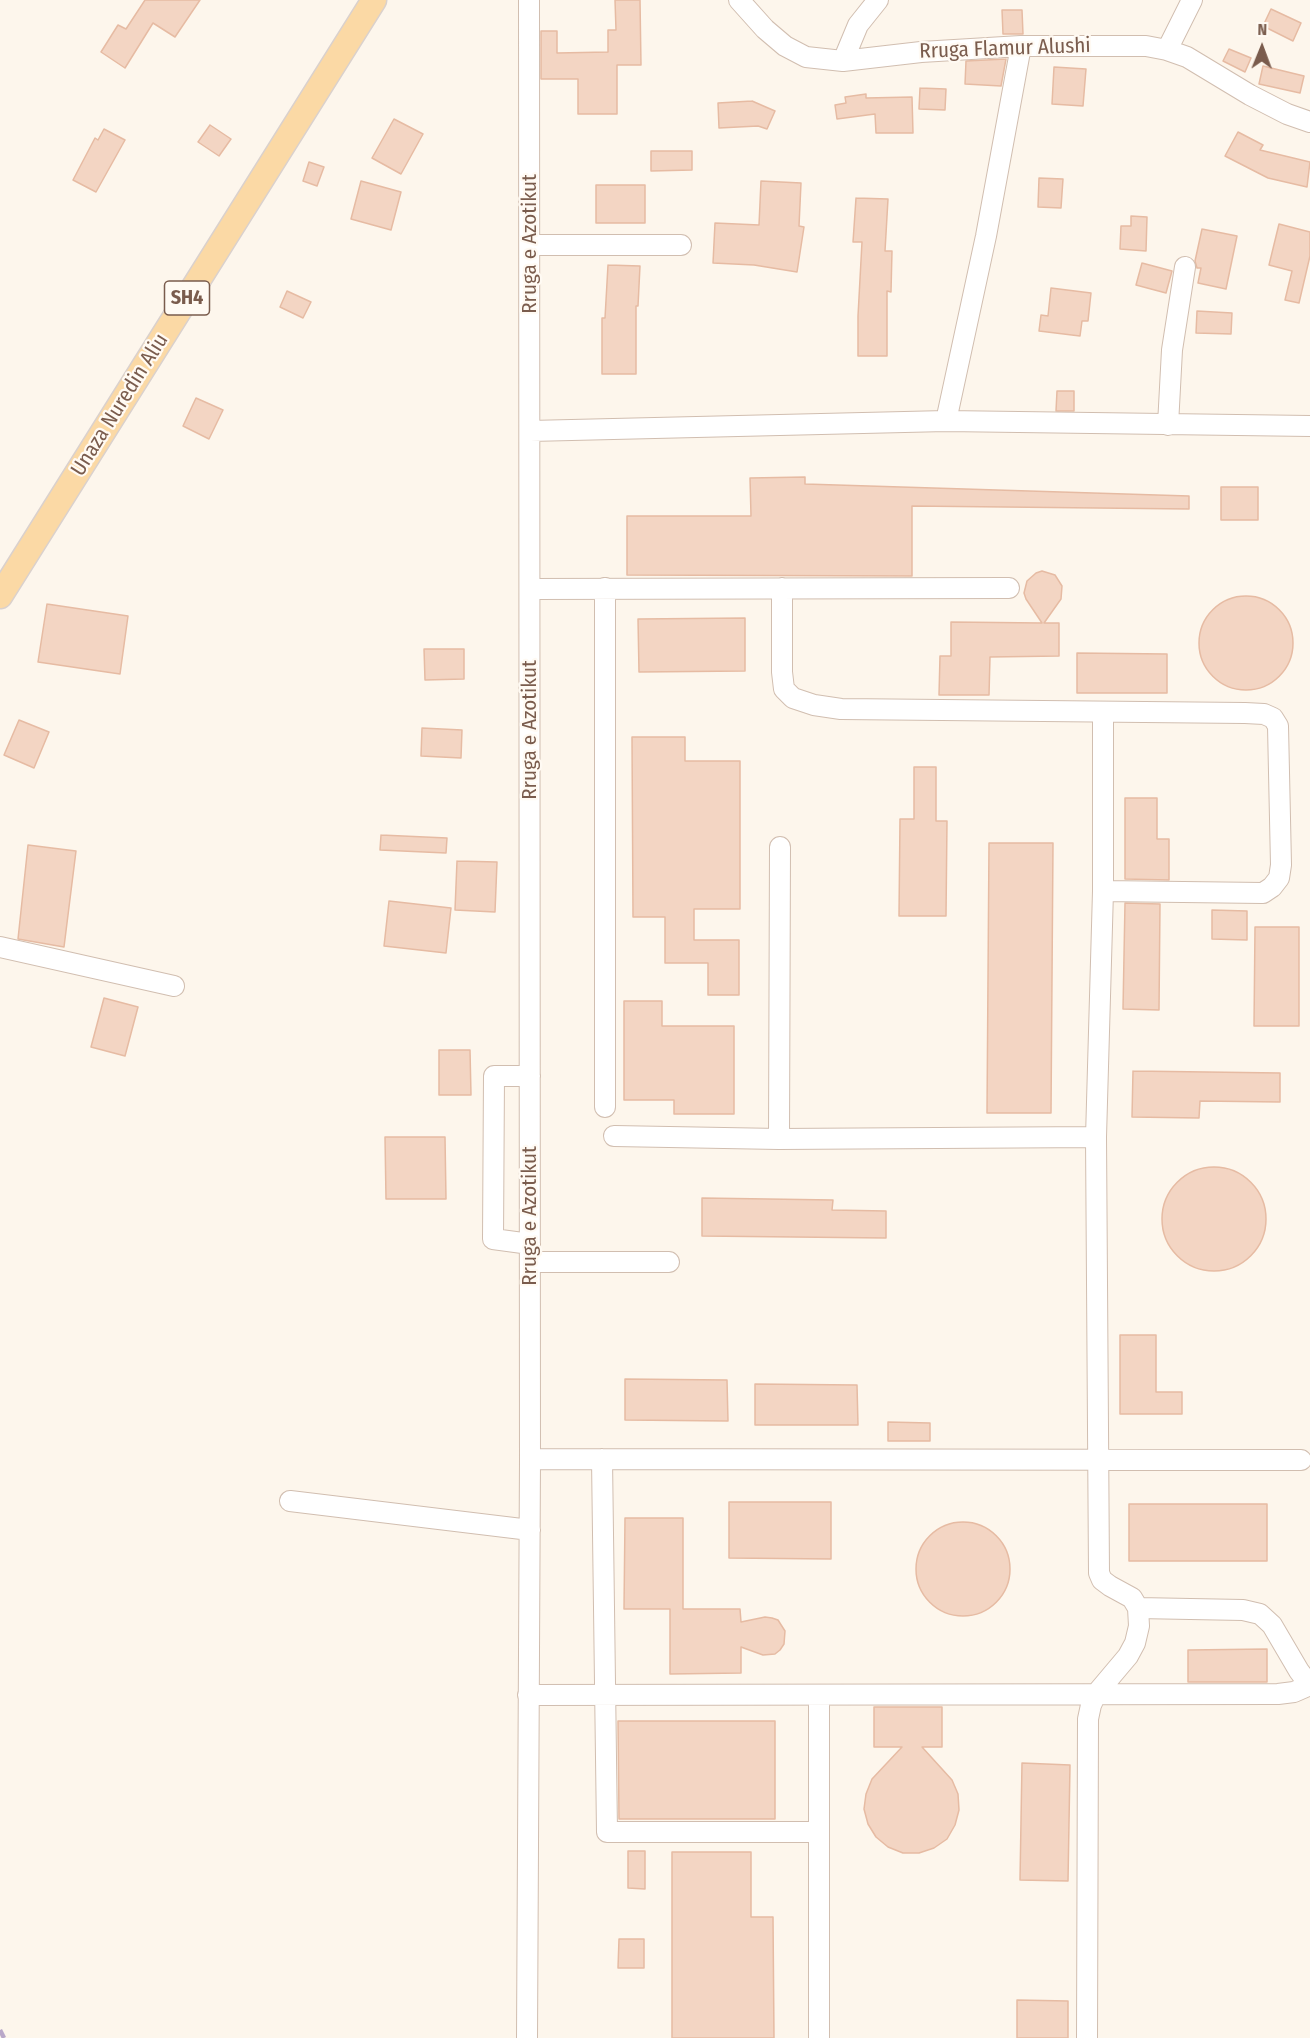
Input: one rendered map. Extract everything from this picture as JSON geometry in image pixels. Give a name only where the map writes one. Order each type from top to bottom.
[{"type":"main road","name":"Unaza Nuredin Aliu","points":[[0,596],[374,0]]},
{"type":"street","name":"Rruga e Azotikut","points":[[527,2038],[531,589],[529,0]]},
{"type":"street","points":[[843,61],[858,25],[879,0]]},
{"type":"street","points":[[1167,50],[1192,0]]},
{"type":"street","name":"Rruga Flamur Alushi","points":[[751,4],[765,29],[785,46],[806,57],[843,61],[921,52],[1021,46],[1120,45],[1167,50],[1187,57],[1269,105],[1310,122]]},
{"type":"street","points":[[946,421],[986,236],[1021,46]]},
{"type":"street","points":[[530,245],[681,245]]},
{"type":"street","points":[[1168,424],[1172,350],[1185,267]]},
{"type":"street","points":[[530,431],[946,421],[1310,426]]},
{"type":"street","points":[[605,588],[605,1107]]},
{"type":"street","points":[[782,588],[784,689],[793,698],[814,705],[841,709],[1245,713],[1264,714],[1273,718],[1278,726],[1281,865],[1279,878],[1272,887],[1263,893],[1103,891]]},
{"type":"street","points":[[531,589],[1009,588]]},
{"type":"street","points":[[1087,2038],[1088,1719],[1096,1694],[1128,1656],[1135,1643],[1139,1626],[1138,1608],[1132,1598],[1102,1580],[1099,1573],[1096,1137],[1103,891],[1103,712]]},
{"type":"street","points":[[779,1139],[780,847]]},
{"type":"street","points":[[0,947],[174,986]]},
{"type":"street","points":[[530,1076],[494,1076],[493,1239],[530,1253],[669,1262]]},
{"type":"street","points":[[614,1136],[779,1139],[1096,1137]]},
{"type":"street","points":[[530,1459],[1301,1460]]},
{"type":"street","points":[[602,1459],[607,1832],[819,1832]]},
{"type":"street","points":[[290,1501],[530,1530]]},
{"type":"street","points":[[528,1695],[1278,1694],[1294,1692],[1310,1683],[1299,1671],[1272,1625],[1260,1614],[1243,1610],[1138,1608]]},
{"type":"street","points":[[819,1695],[819,2038]]},
{"type":"building","points":[[145,0],[200,0],[175,37],[153,23],[125,68],[101,52],[118,25],[126,29]]},
{"type":"building","points":[[615,0],[640,0],[641,65],[617,65],[617,114],[578,114],[578,79],[541,79],[541,31],[557,31],[557,53],[608,52],[608,30],[616,30]]},
{"type":"building","points":[[1271,9],[1301,23],[1293,41],[1263,26]]},
{"type":"building","points":[[1002,10],[1022,10],[1023,34],[1003,34]]},
{"type":"building","points":[[1229,49],[1251,58],[1245,72],[1223,61]]},
{"type":"building","points":[[1006,59],[1001,86],[965,84],[966,61]]},
{"type":"building","points":[[1263,66],[1304,76],[1300,93],[1259,84]]},
{"type":"building","points":[[1054,67],[1086,69],[1083,106],[1052,104]]},
{"type":"building","points":[[920,88],[946,89],[945,110],[919,109]]},
{"type":"building","points":[[866,94],[866,98],[912,97],[913,133],[876,133],[875,114],[837,119],[835,105],[846,103],[845,97]]},
{"type":"building","points":[[752,101],[775,111],[767,129],[758,126],[719,128],[718,103]]},
{"type":"building","points":[[394,119],[423,134],[401,174],[372,158]]},
{"type":"building","points":[[210,125],[231,139],[219,156],[198,142]]},
{"type":"building","points":[[104,129],[125,140],[96,192],[73,180],[95,138],[98,140]]},
{"type":"building","points":[[1238,132],[1263,145],[1260,150],[1310,162],[1307,187],[1268,178],[1225,156]]},
{"type":"building","points":[[651,151],[692,151],[692,170],[651,171]]},
{"type":"building","points":[[309,162],[324,167],[317,186],[303,181]]},
{"type":"building","points":[[1039,178],[1063,179],[1061,208],[1038,207]]},
{"type":"building","points":[[361,181],[401,192],[391,230],[351,219]]},
{"type":"building","points":[[761,181],[801,183],[799,226],[804,227],[797,272],[754,265],[713,263],[715,223],[759,225]]},
{"type":"building","points":[[596,185],[645,185],[645,223],[596,223]]},
{"type":"building","points":[[856,198],[888,199],[885,251],[892,251],[891,292],[887,291],[887,356],[858,356],[862,242],[853,242]]},
{"type":"building","points":[[1131,216],[1147,217],[1146,251],[1120,249],[1121,226],[1131,226]]},
{"type":"building","points":[[1279,224],[1310,232],[1310,256],[1299,303],[1285,300],[1292,271],[1269,265]]},
{"type":"building","points":[[1202,229],[1237,236],[1226,289],[1198,283],[1201,268],[1197,268],[1195,261]]},
{"type":"building","points":[[1142,263],[1172,271],[1166,293],[1136,285]]},
{"type":"building","points":[[608,265],[640,266],[638,306],[636,306],[636,374],[602,374],[602,318],[605,318]]},
{"type":"building","points":[[1051,288],[1091,293],[1088,321],[1082,321],[1080,336],[1039,331],[1041,315],[1048,316]]},
{"type":"building","points":[[287,291],[311,302],[303,318],[280,307]]},
{"type":"building","points":[[1197,311],[1232,313],[1231,334],[1196,333]]},
{"type":"building","points":[[1057,391],[1074,391],[1074,411],[1056,411]]},
{"type":"building","points":[[196,398],[223,410],[209,439],[183,426]]},
{"type":"building","points":[[805,477],[805,484],[1189,496],[1189,509],[912,506],[912,576],[627,575],[627,516],[751,516],[750,478]]},
{"type":"building","points":[[1221,487],[1258,487],[1258,520],[1221,520]]},
{"type":"building","points":[[1042,571],[1055,575],[1062,586],[1061,599],[1044,623],[1059,623],[1059,656],[990,657],[989,695],[939,695],[940,656],[951,656],[951,622],[1042,623],[1024,593],[1027,581]]},
{"type":"building","points":[[1246,596],[1264,599],[1280,609],[1290,625],[1293,643],[1290,661],[1280,677],[1264,687],[1246,690],[1228,687],[1212,677],[1202,661],[1199,643],[1202,625],[1212,609],[1228,599]]},
{"type":"building","points":[[47,604],[128,616],[120,674],[38,662]]},
{"type":"building","points":[[745,618],[745,671],[639,672],[638,619]]},
{"type":"building","points":[[424,649],[464,649],[464,679],[425,680]]},
{"type":"building","points":[[1077,653],[1167,654],[1167,693],[1077,693]]},
{"type":"building","points":[[19,720],[49,732],[34,768],[4,755]]},
{"type":"building","points":[[422,728],[462,730],[461,758],[421,756]]},
{"type":"building","points":[[632,737],[685,737],[685,761],[740,761],[740,909],[694,909],[694,940],[739,940],[739,995],[708,995],[708,963],[665,963],[665,917],[633,917]]},
{"type":"building","points":[[914,767],[936,767],[936,821],[947,821],[946,916],[899,916],[900,819],[914,819]]},
{"type":"building","points":[[1125,798],[1157,798],[1157,839],[1169,839],[1169,880],[1125,879]]},
{"type":"building","points":[[381,835],[447,838],[446,853],[380,850]]},
{"type":"building","points":[[989,843],[1053,843],[1051,1113],[987,1113]]},
{"type":"building","points":[[28,845],[76,851],[64,947],[18,939]]},
{"type":"building","points":[[457,861],[497,862],[495,912],[455,910]]},
{"type":"building","points":[[389,901],[451,908],[446,953],[384,946]]},
{"type":"building","points":[[1125,903],[1160,904],[1159,1010],[1123,1009]]},
{"type":"building","points":[[1212,910],[1247,911],[1247,940],[1212,939]]},
{"type":"building","points":[[1255,927],[1299,927],[1299,1026],[1254,1026]]},
{"type":"building","points":[[104,998],[138,1007],[125,1056],[91,1047]]},
{"type":"building","points":[[624,1001],[662,1001],[662,1026],[734,1026],[734,1114],[674,1114],[674,1100],[624,1100]]},
{"type":"building","points":[[439,1050],[470,1050],[471,1095],[439,1095]]},
{"type":"building","points":[[1133,1071],[1280,1073],[1280,1102],[1200,1101],[1199,1118],[1132,1117]]},
{"type":"building","points":[[385,1137],[445,1137],[446,1199],[386,1199]]},
{"type":"building","points":[[1214,1167],[1234,1171],[1251,1182],[1262,1199],[1266,1219],[1262,1239],[1251,1256],[1234,1267],[1214,1271],[1194,1267],[1177,1256],[1166,1239],[1162,1219],[1166,1199],[1177,1182],[1194,1171]]},
{"type":"building","points":[[702,1198],[833,1200],[832,1210],[886,1211],[886,1238],[702,1236]]},
{"type":"building","points":[[1120,1335],[1156,1335],[1156,1392],[1182,1392],[1182,1414],[1120,1414]]},
{"type":"building","points":[[625,1379],[727,1380],[728,1421],[625,1420]]},
{"type":"building","points":[[755,1384],[857,1385],[858,1425],[755,1425]]},
{"type":"building","points":[[888,1422],[930,1423],[930,1441],[888,1441]]},
{"type":"building","points":[[729,1502],[831,1502],[831,1559],[729,1558]]},
{"type":"building","points":[[1129,1504],[1267,1504],[1267,1561],[1129,1561]]},
{"type":"building","points":[[625,1518],[683,1518],[683,1609],[740,1609],[741,1622],[765,1617],[778,1620],[785,1631],[784,1644],[780,1650],[775,1654],[763,1655],[741,1647],[741,1673],[670,1674],[670,1609],[624,1609]]},
{"type":"building","points":[[954,1522],[972,1522],[997,1535],[1007,1551],[1010,1569],[1007,1587],[997,1603],[972,1616],[954,1616],[929,1603],[916,1578],[916,1560],[929,1535]]},
{"type":"building","points":[[1267,1649],[1267,1682],[1188,1682],[1188,1650]]},
{"type":"building","points":[[874,1707],[942,1707],[942,1747],[922,1747],[952,1780],[958,1794],[959,1810],[955,1825],[947,1839],[934,1848],[919,1853],[903,1853],[888,1847],[876,1837],[868,1824],[864,1809],[866,1794],[872,1779],[902,1747],[874,1747]]},
{"type":"building","points":[[618,1721],[775,1721],[775,1819],[619,1819]]},
{"type":"building","points":[[1022,1763],[1070,1765],[1068,1881],[1020,1880]]},
{"type":"building","points":[[628,1851],[645,1851],[645,1889],[628,1888]]},
{"type":"building","points":[[672,1852],[751,1852],[751,1917],[773,1917],[774,2038],[672,2038]]},
{"type":"building","points":[[619,1939],[644,1939],[644,1968],[618,1968]]},
{"type":"building","points":[[1017,2000],[1068,2001],[1068,2038],[1017,2038]]},
{"type":"railway","points":[[0,2030],[4,2038]]}]
